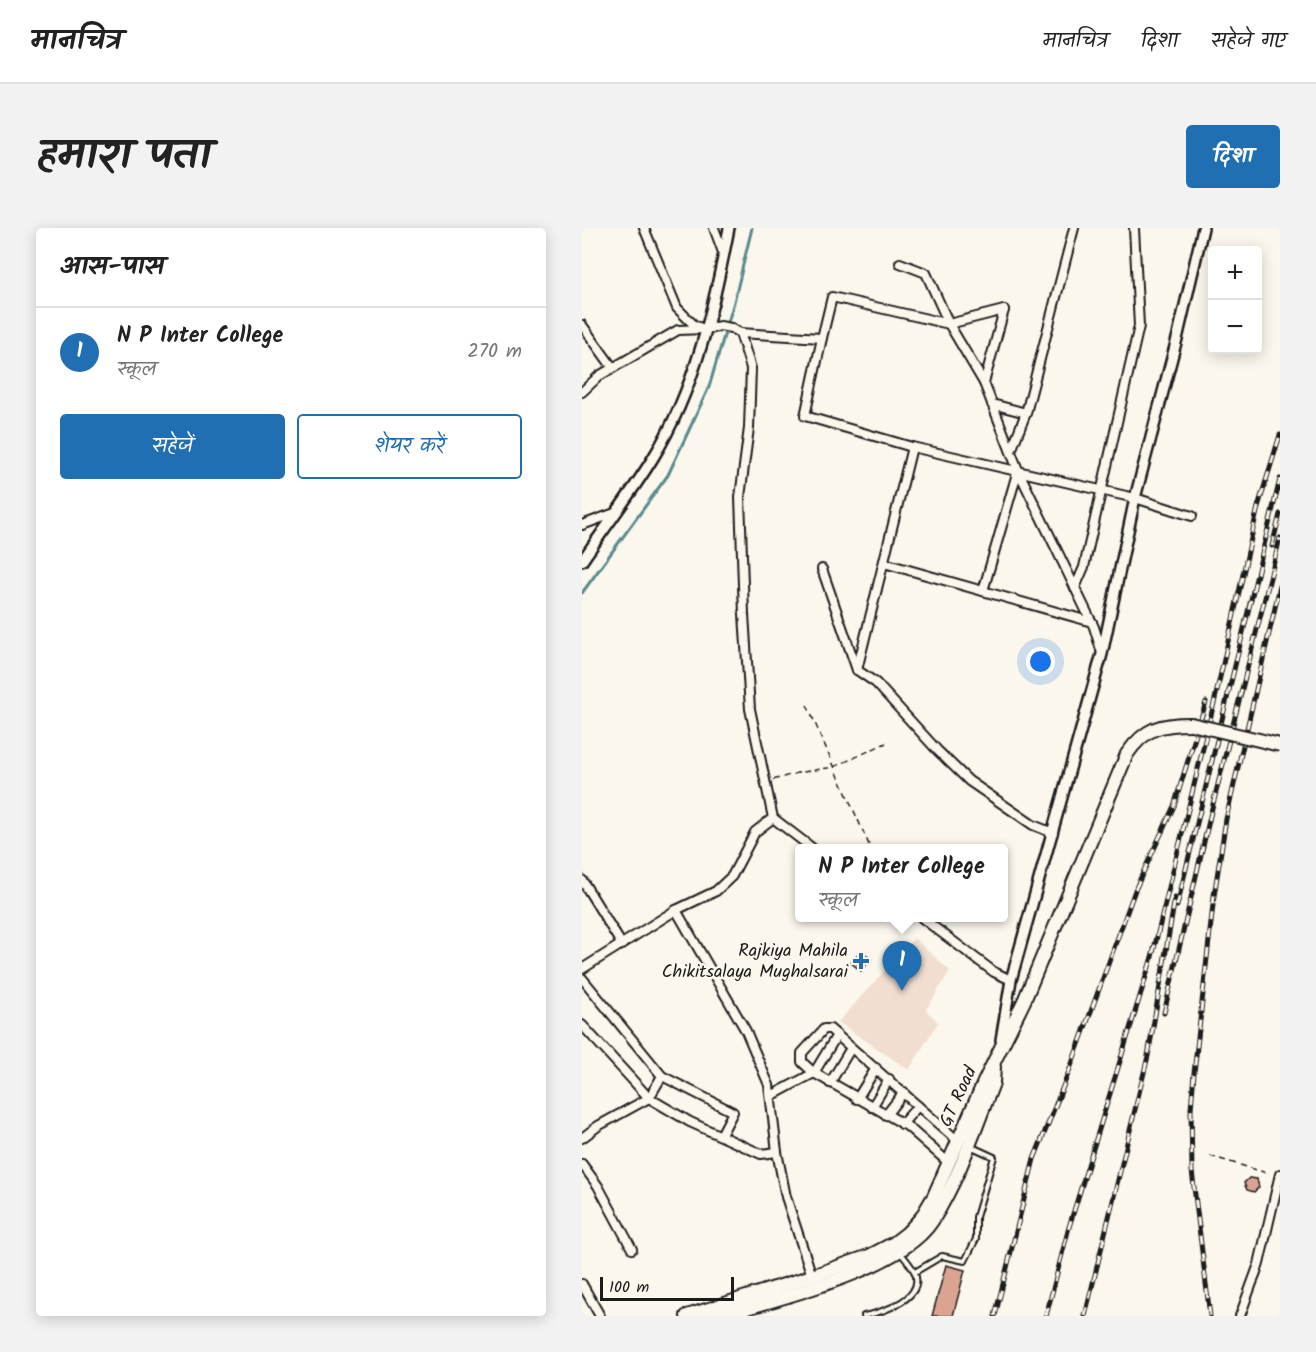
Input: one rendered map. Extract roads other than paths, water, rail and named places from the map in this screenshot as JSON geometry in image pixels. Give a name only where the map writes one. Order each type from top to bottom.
[{"type":"highway","name":"GT Road","points":[[687,1316],[744,1308],[812,1276],[916,1239],[932,1222],[953,1181],[963,1143],[985,1080],[1024,1001],[1127,754],[1137,740],[1149,731],[1174,724],[1191,724],[1280,745]]},
{"type":"highway","name":"GT Road","points":[[719,1316],[851,1274],[897,1247],[921,1218],[949,1163],[963,1143]]},
{"type":"street","points":[[644,228],[677,308],[694,325],[706,329]]},
{"type":"street","points":[[714,228],[724,256]]},
{"type":"street","points":[[582,561],[659,447],[685,393],[706,329],[729,228]]},
{"type":"street","points":[[1011,451],[1026,413],[1074,228]]},
{"type":"street","points":[[1076,588],[1084,567],[1139,326],[1134,228]]},
{"type":"street","points":[[997,1057],[1011,980],[1102,654],[1135,498],[1178,335],[1203,228]]},
{"type":"street","points":[[900,262],[926,273],[949,324],[984,383],[1018,470],[1092,622],[1102,654]]},
{"type":"street","points":[[984,383],[1004,310],[949,324],[832,297],[805,416],[912,447],[1135,498],[1192,516]]},
{"type":"street","points":[[582,325],[613,368]]},
{"type":"street","points":[[582,392],[599,376],[678,330],[727,327],[740,333],[822,338]]},
{"type":"street","points":[[740,333],[750,369],[749,428],[740,496],[750,709],[773,818],[806,844]]},
{"type":"street","points":[[992,404],[1026,413]]},
{"type":"street","points":[[857,670],[912,447]]},
{"type":"street","points":[[983,591],[1018,470]]},
{"type":"street","points":[[582,525],[615,513]]},
{"type":"street","points":[[884,563],[1092,622]]},
{"type":"street","points":[[822,569],[857,670],[876,683],[969,781],[1033,825],[1053,833]]},
{"type":"street","points":[[582,969],[676,910],[716,891],[732,876],[754,832],[773,818]]},
{"type":"street","points":[[582,880],[622,945]]},
{"type":"street","points":[[676,910],[746,1032],[769,1085],[777,1152],[786,1197],[812,1276]]},
{"type":"street","points":[[927,922],[994,972],[1011,980]]},
{"type":"street","points":[[582,978],[662,1077],[732,1112],[721,1135]]},
{"type":"street","points":[[582,1025],[648,1098],[690,1122],[761,1154],[777,1152]]},
{"type":"street","points":[[949,1163],[902,1124],[814,1073],[802,1062],[802,1053],[824,1029],[831,1029],[963,1143]]},
{"type":"street","points":[[771,1096],[814,1073],[837,1035]]},
{"type":"street","points":[[830,1083],[851,1048]]},
{"type":"street","points":[[857,1099],[876,1068]]},
{"type":"street","points":[[582,1138],[598,1126],[648,1098],[662,1077]]},
{"type":"street","points":[[872,1107],[889,1079]]},
{"type":"street","points":[[886,1115],[904,1092]]},
{"type":"street","points":[[902,1124],[918,1106]]},
{"type":"street","points":[[582,1164],[598,1186],[632,1249]]},
{"type":"street","points":[[1240,1316],[1259,1264],[1280,1175]]},
{"type":"street","points":[[582,1284],[600,1316]]},
{"type":"lane","points":[[915,1272],[942,1256],[965,1261],[976,1239],[976,1217],[994,1157],[963,1143]]},
{"type":"lane","points":[[864,1316],[905,1300],[916,1285],[915,1272],[897,1247]]},
{"type":"waterway","points":[[582,593],[668,475],[709,387],[734,302],[752,228]]},
{"type":"railway","points":[[1046,1316],[1069,1227],[1152,957],[1216,695],[1258,507],[1280,435]]},
{"type":"railway","points":[[1177,906],[1280,479]]},
{"type":"railway","points":[[1272,546],[1280,514]]},
{"type":"railway","points":[[1164,1013],[1211,812],[1280,538]]},
{"type":"railway","points":[[1210,1316],[1192,1171],[1191,1109],[1194,1073],[1214,896],[1226,819],[1280,586]]},
{"type":"railway","points":[[995,1316],[1034,1159],[1070,1069],[1135,890],[1174,806],[1206,702]]},
{"type":"railway","points":[[1085,1316],[1148,1056],[1175,898]]},
{"type":"place","name":"Rajkiya Mahila Chikitsalaya Mughalsarai","points":[[861,961]]},
{"type":"place","name":"N P Inter College","points":[[902,991]]}]
